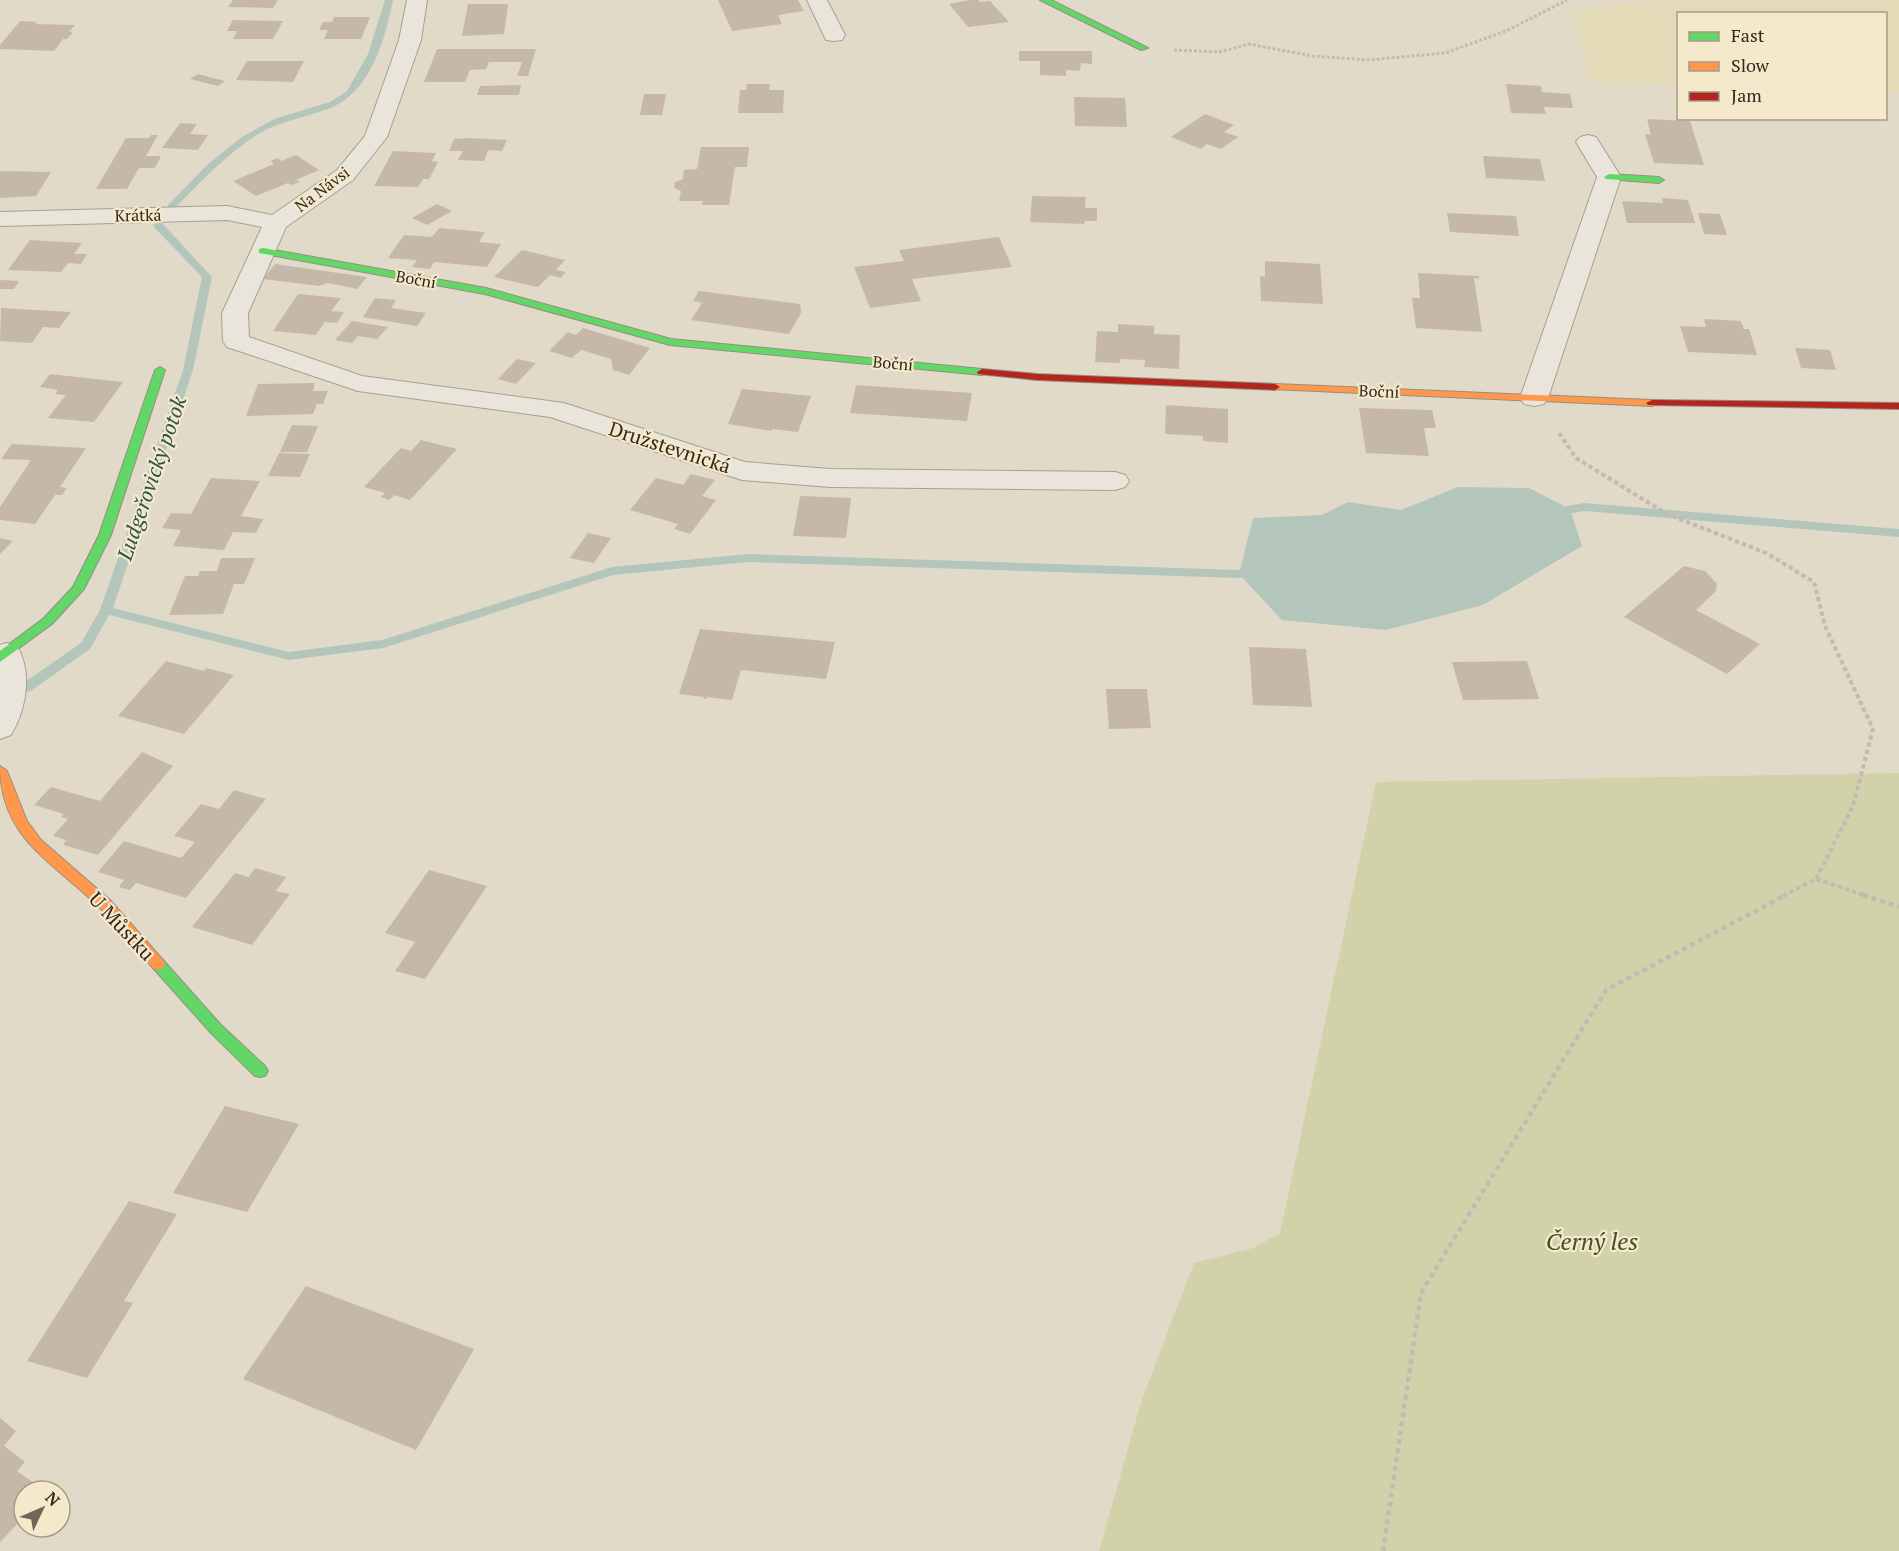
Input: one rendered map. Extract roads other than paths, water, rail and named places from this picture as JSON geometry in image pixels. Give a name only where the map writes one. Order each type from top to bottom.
[{"type":"street","name":"Na Návsi","points":[[236,341],[235,313],[276,223],[345,176],[376,137],[410,40],[417,0]]},
{"type":"street","points":[[817,0],[834,35]]},
{"type":"street","points":[[1044,0],[1144,48]]},
{"type":"street","points":[[1534,398],[1608,177],[1588,142]]},
{"type":"street","points":[[1608,177],[1659,180]]},
{"type":"street","name":"Krátká","points":[[0,219],[227,213],[276,223]]},
{"type":"street","name":"Boční","points":[[263,251],[486,291],[669,342],[1037,377],[1642,403],[1899,406]]},
{"type":"street","name":"Družstevnická","points":[[236,341],[358,383],[554,408],[742,471],[830,477],[1114,480]]},
{"type":"street","points":[[5,684],[48,621],[78,589],[105,536],[160,370]]},
{"type":"street","name":"U Můstku","points":[[0,771],[21,823],[36,844],[104,903],[216,1029],[260,1071]]},
{"type":"waterway","name":"Ludgeřovický potok","points":[[171,207],[233,147],[257,131],[278,121],[333,104],[351,92],[366,69],[389,0]]},
{"type":"waterway","name":"Ludgeřovický potok","points":[[106,610],[188,370],[207,277],[158,225]]},
{"type":"waterway","points":[[1552,513],[1584,507],[1899,533]]},
{"type":"waterway","points":[[106,610],[289,656],[383,644],[612,571],[748,558],[1239,574],[1256,571]]},
{"type":"waterway","name":"Ludgeřovický potok","points":[[0,699],[27,687],[86,646],[106,610]]},
{"type":"park label","name":"Černý les","points":[[1592,1241]]}]
